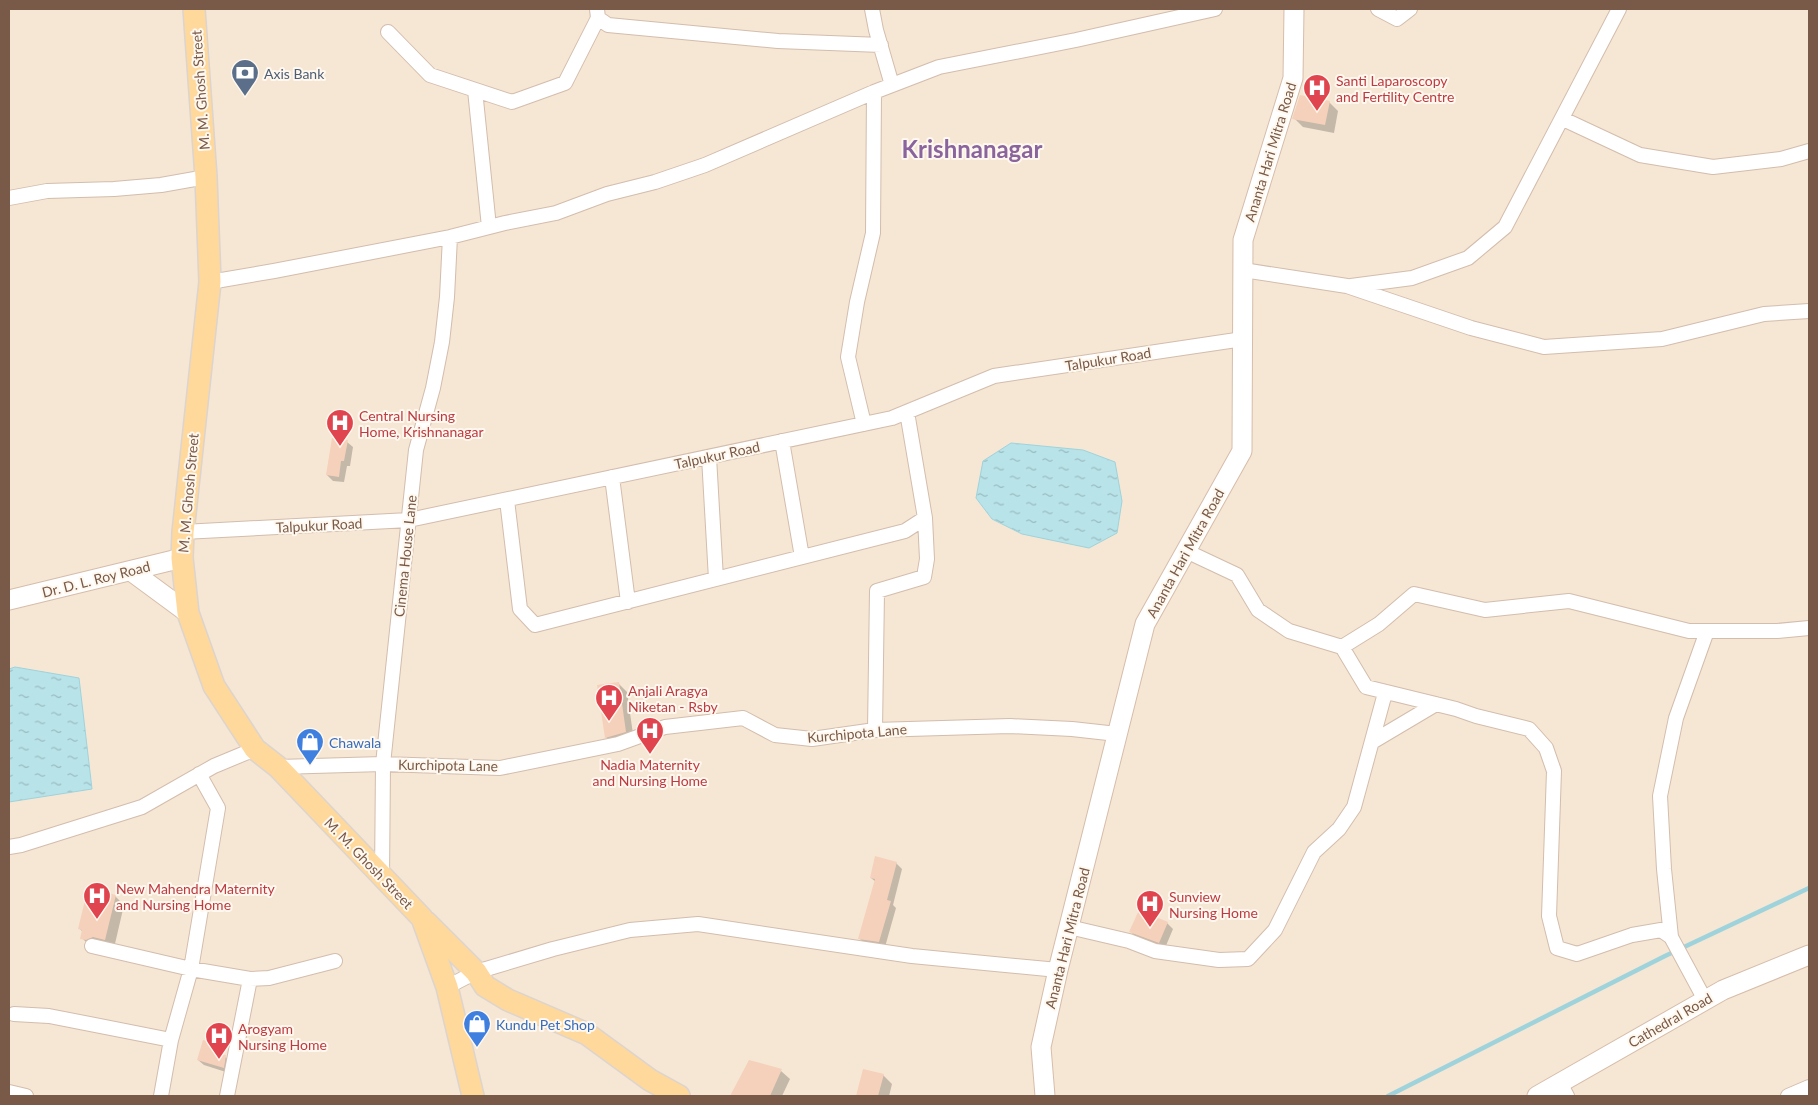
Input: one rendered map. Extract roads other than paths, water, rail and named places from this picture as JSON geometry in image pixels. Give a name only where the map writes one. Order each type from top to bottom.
[{"type":"main road","name":"M. M. Ghosh Street","points":[[194,9],[206,177],[210,282],[183,532],[182,558],[188,613],[214,686],[255,749],[278,767],[422,918],[446,987],[472,1096]]},
{"type":"main road","name":"Ananta Hari Mitra Road","points":[[1045,1096],[1041,1047],[1058,970],[1145,624],[1242,451],[1243,240],[1293,78],[1294,9]]},
{"type":"main road","name":"Dr. D. L. Roy Road","points":[[9,600],[182,558]]},
{"type":"main road","points":[[131,571],[188,613]]},
{"type":"main road","points":[[422,918],[476,972],[484,986],[508,1000],[587,1034],[650,1080],[679,1096]]},
{"type":"main road","name":"Cathedral Road","points":[[1537,1096],[1564,1090],[1723,990],[1809,955]]},
{"type":"street","points":[[872,9],[892,85]]},
{"type":"street","points":[[210,282],[450,238],[556,212],[607,194],[655,182],[705,166],[874,92],[938,67],[1215,9]]},
{"type":"street","points":[[1378,9],[1398,19],[1410,9]]},
{"type":"street","points":[[1348,286],[1412,278],[1468,258],[1505,227],[1619,9]]},
{"type":"street","points":[[388,32],[430,75],[512,102],[565,83],[597,13],[608,25],[778,41],[881,45]]},
{"type":"street","points":[[476,90],[490,227]]},
{"type":"street","points":[[864,424],[848,357],[857,302],[873,233],[874,92]]},
{"type":"street","points":[[1563,119],[1640,154],[1713,167],[1782,159],[1809,151]]},
{"type":"street","points":[[9,198],[47,191],[114,189],[161,185],[206,177]]},
{"type":"street","name":"Cinema House Lane","points":[[382,878],[383,764],[416,450],[442,342],[447,297],[450,238]]},
{"type":"street","points":[[1243,270],[1348,286],[1471,328],[1544,347],[1662,339],[1764,314],[1809,311]]},
{"type":"street","name":"Talpukur Road","points":[[183,532],[409,520],[892,418],[994,376],[1243,339]]},
{"type":"street","points":[[874,730],[878,591],[924,577],[927,559],[925,518],[906,412]]},
{"type":"street","points":[[782,441],[802,557]]},
{"type":"street","points":[[709,457],[716,579]]},
{"type":"street","points":[[612,477],[628,602]]},
{"type":"street","points":[[507,500],[520,609],[535,625],[905,531],[925,518]]},
{"type":"street","points":[[1186,550],[1238,575],[1258,610],[1289,631],[1342,647],[1366,687],[1529,729],[1546,748],[1554,771],[1549,916],[1556,948],[1577,954],[1632,936],[1661,930],[1671,937]]},
{"type":"street","points":[[1342,647],[1379,624],[1414,594],[1485,610],[1569,601],[1689,631],[1777,631],[1809,628]]},
{"type":"street","points":[[1705,1000],[1671,937],[1664,869],[1660,796],[1676,718],[1707,631]]},
{"type":"street","points":[[1069,927],[1128,941],[1155,951],[1219,960],[1248,959],[1274,930],[1314,852],[1339,829],[1354,807],[1385,693]]},
{"type":"street","points":[[1372,742],[1436,704]]},
{"type":"street","name":"Kurchipota Lane","points":[[278,767],[383,764],[500,768],[618,744],[665,727],[743,718],[775,735],[812,739],[874,730],[1010,726],[1072,729],[1117,734]]},
{"type":"street","points":[[9,847],[21,845],[142,807],[214,766],[255,749]]},
{"type":"street","points":[[161,1096],[172,1040],[191,969],[218,808],[199,774]]},
{"type":"street","points":[[446,987],[476,972],[553,949],[630,930],[698,924],[912,956],[1058,970]]},
{"type":"street","points":[[92,946],[191,969],[250,979],[269,978],[335,961]]},
{"type":"street","points":[[228,1096],[250,979]]},
{"type":"street","points":[[14,1014],[49,1016],[172,1040]]},
{"type":"street","points":[[1788,1096],[1809,1088]]},
{"type":"street","points":[[9,1092],[26,1096]]},
{"type":"water","points":[[1011,443],[1083,450],[1115,462],[1122,501],[1117,533],[1089,548],[1022,534],[992,519],[976,498],[983,461]]},
{"type":"water","points":[[15,667],[79,678],[92,789],[9,802],[9,669]]},
{"type":"waterway","points":[[1388,1096],[1665,956],[1809,888]]},
{"type":"place","name":"Axis Bank","points":[[245,97]]},
{"type":"place","name":"Santi Laparoscopy and Fertility Centre","points":[[1317,112]]},
{"type":"place","name":"Central Nursing Home, Krishnanagar","points":[[340,447]]},
{"type":"place","name":"Anjali Aragya Niketan - Rsby","points":[[609,722]]},
{"type":"place","name":"Nadia Maternity and Nursing Home","points":[[650,755]]},
{"type":"place","name":"Chawala","points":[[310,766]]},
{"type":"place","name":"New Mahendra Maternity and Nursing Home","points":[[97,920]]},
{"type":"place","name":"Sunview Nursing Home","points":[[1150,928]]},
{"type":"place","name":"Kundu Pet Shop","points":[[477,1048]]},
{"type":"place","name":"Arogyam Nursing Home","points":[[219,1060]]},
{"type":"district","name":"Krishnanagar","points":[[972,148]]}]
